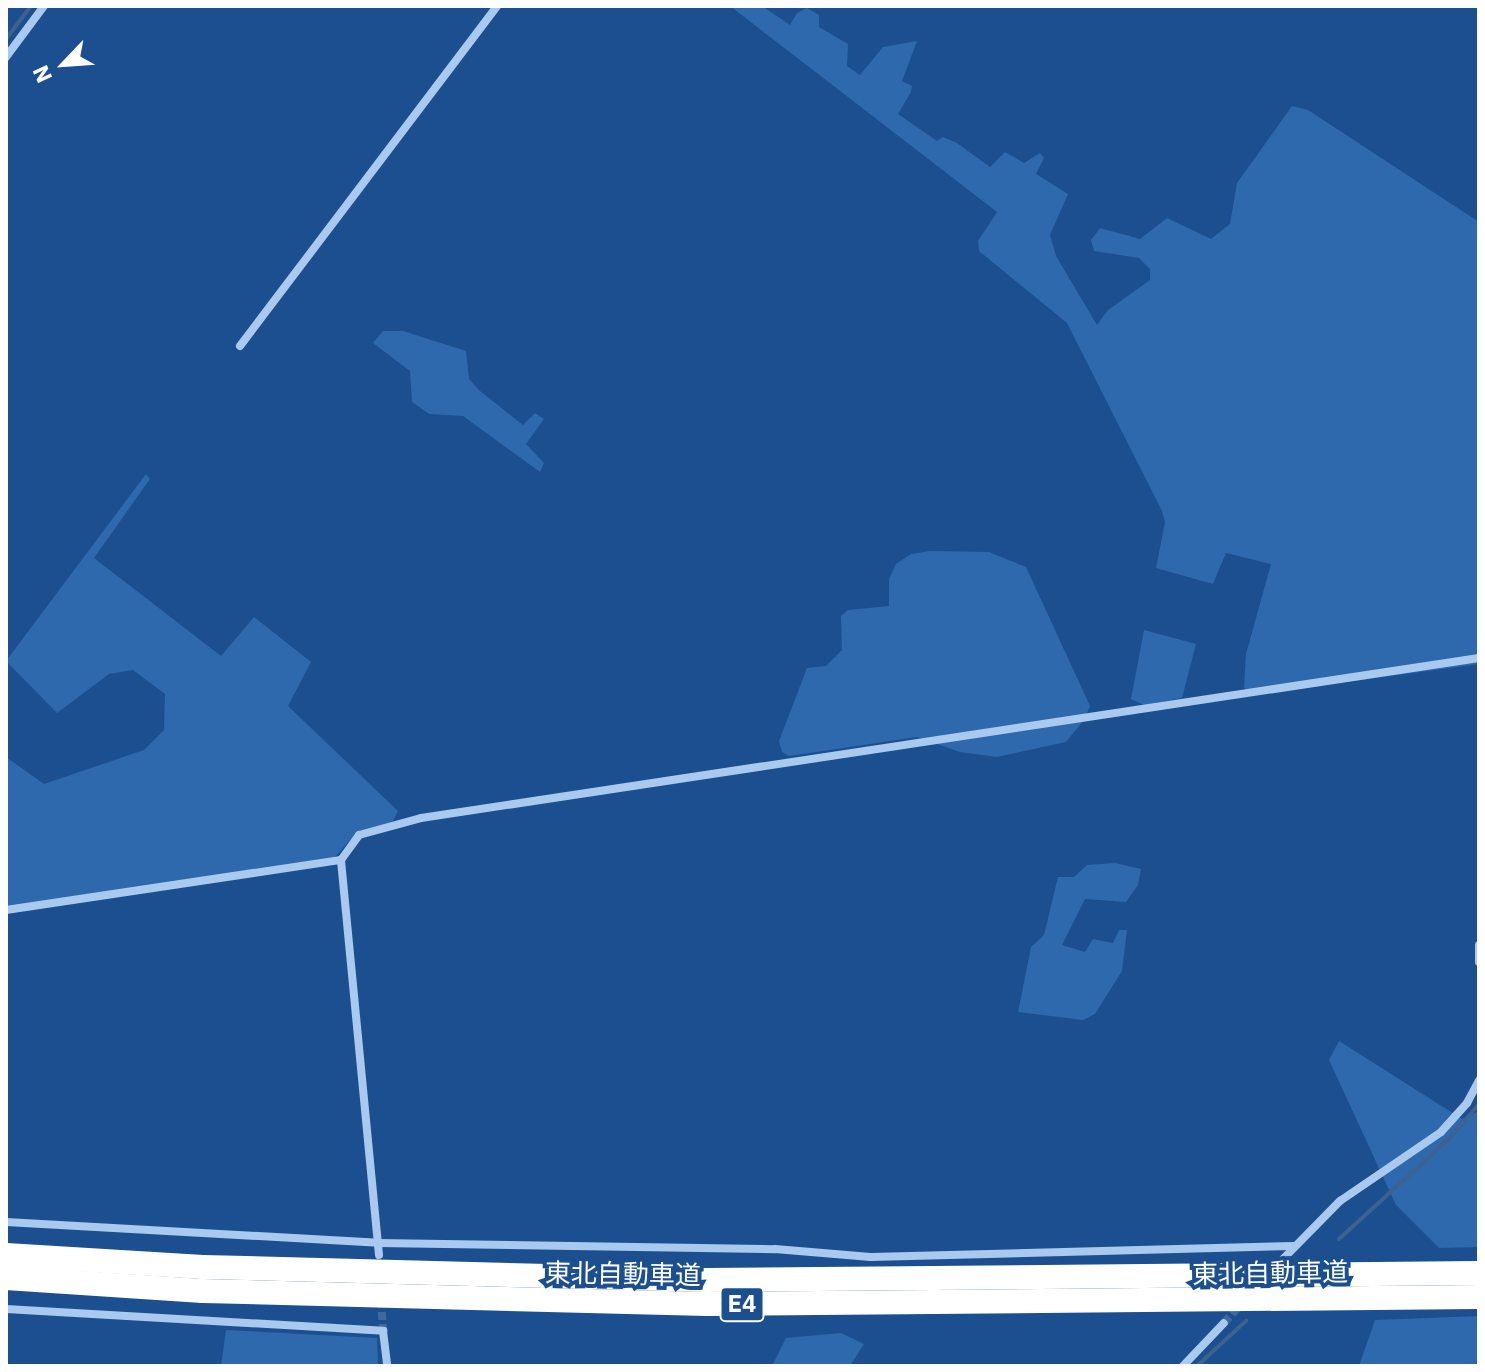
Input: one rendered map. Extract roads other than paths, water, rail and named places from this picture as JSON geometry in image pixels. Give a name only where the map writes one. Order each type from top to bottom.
[{"type":"highway","name":"東北自動車道","points":[[6,1255],[203,1267],[706,1280],[1479,1273]]},
{"type":"highway","name":"東北自動車道","points":[[6,1278],[219,1291],[707,1304],[1479,1297]]},
{"type":"street","points":[[6,57],[44,6]]},
{"type":"street","points":[[240,346],[497,6]]},
{"type":"street","points":[[379,1255],[341,860],[359,835],[388,824],[1479,658]]},
{"type":"street","points":[[6,910],[341,860]]},
{"type":"street","points":[[1479,945],[1479,962]]},
{"type":"street","points":[[1280,1262],[1340,1201],[1441,1132],[1467,1103],[1479,1080]]},
{"type":"street","points":[[6,1222],[378,1243],[775,1249],[871,1257],[1294,1246]]},
{"type":"street","points":[[6,1309],[383,1331],[387,1366]]},
{"type":"street","points":[[1183,1366],[1224,1323]]},
{"type":"waterway","points":[[6,39],[31,6]]},
{"type":"waterway","points":[[1339,1239],[1450,1138],[1479,1104]]},
{"type":"waterway","points":[[1197,1366],[1246,1321]]},
{"type":"tunnel","points":[[381,1300],[383,1331]]},
{"type":"tunnel","points":[[1224,1323],[1242,1303]]}]
